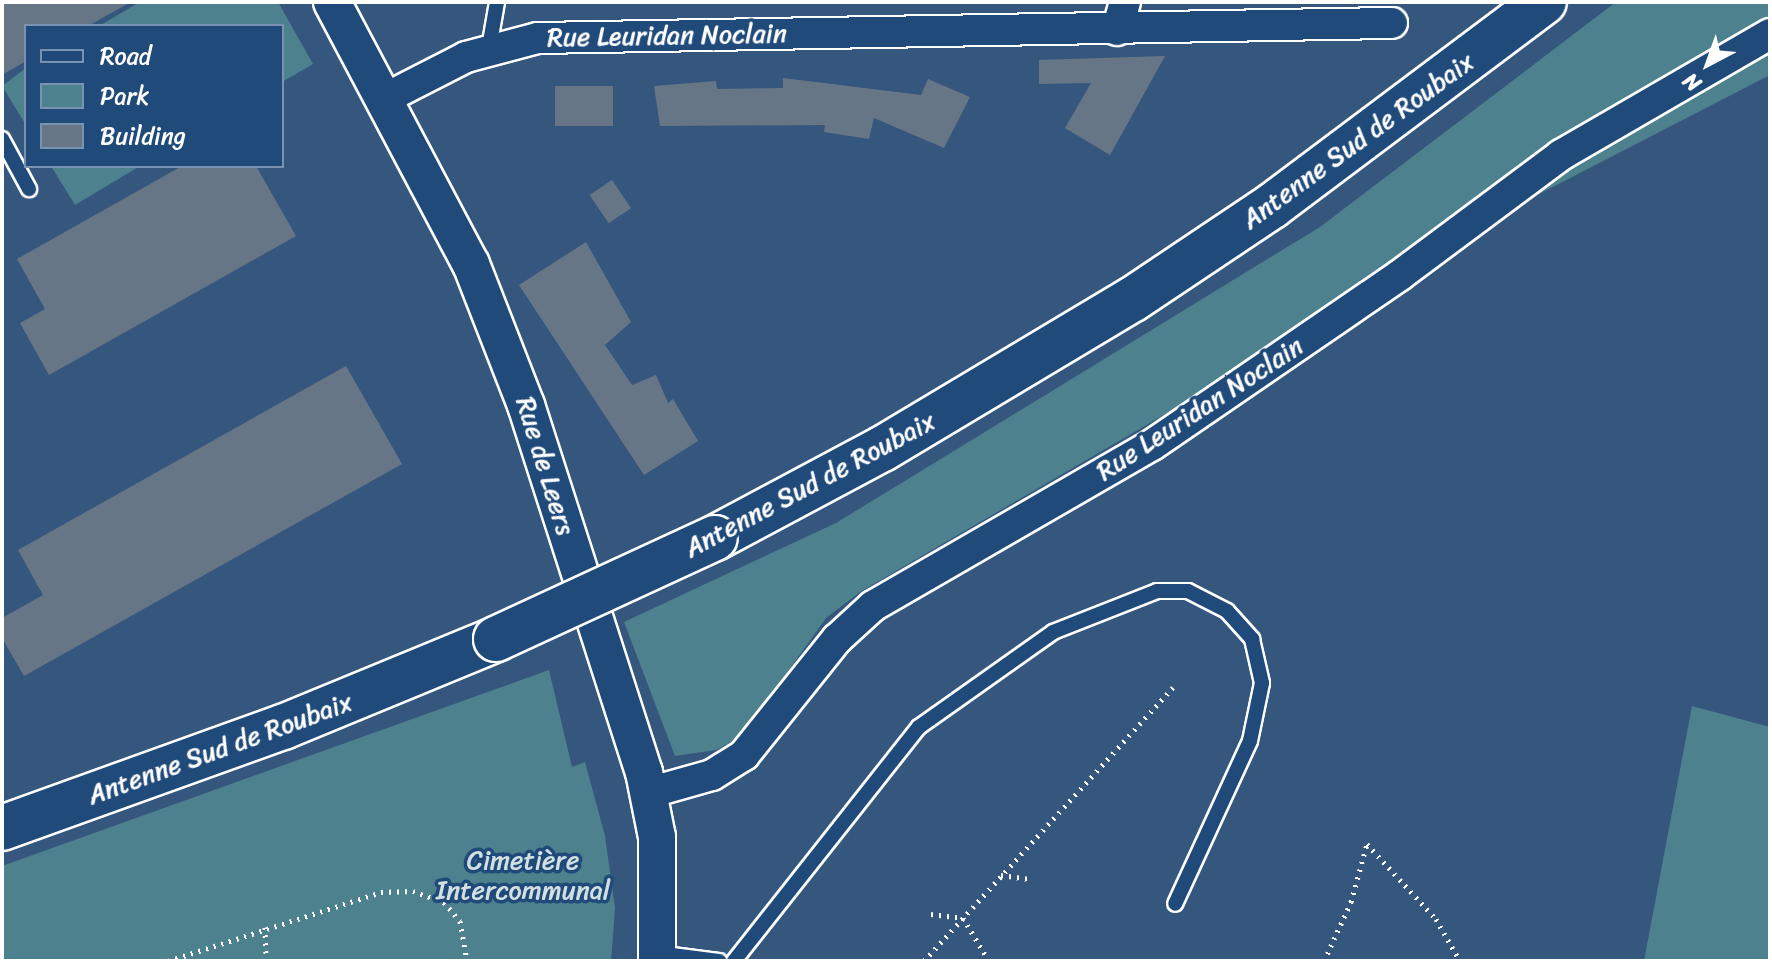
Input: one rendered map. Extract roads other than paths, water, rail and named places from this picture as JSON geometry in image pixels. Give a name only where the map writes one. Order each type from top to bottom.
[{"type":"highway","name":"Antenne Sud de Roubaix","points":[[2,828],[283,727],[496,639],[715,538],[882,449],[1144,291],[1297,188],[1544,2]]},
{"type":"street","name":"Rue de Leers","points":[[332,2],[466,252],[509,355],[648,793],[659,865],[657,957]]},
{"type":"street","name":"Rue Leuridan Noclain","points":[[386,98],[489,48],[538,38],[1121,16],[1392,23]]},
{"type":"street","name":"Rue Leuridan Noclain","points":[[648,793],[712,775],[744,755],[837,639],[873,606],[1152,445],[1400,275],[1561,155],[1770,34]]},
{"type":"lane","points":[[489,48],[497,2]]},
{"type":"lane","points":[[2,139],[29,189]]},
{"type":"lane","points":[[734,961],[919,727],[1053,632],[1157,591],[1188,591],[1227,611],[1252,639],[1262,683],[1250,741],[1175,904]]},
{"type":"lane","points":[[657,957],[719,961]]},
{"type":"park label","name":"Cimetière Intercommunal","points":[[523,876]]}]
